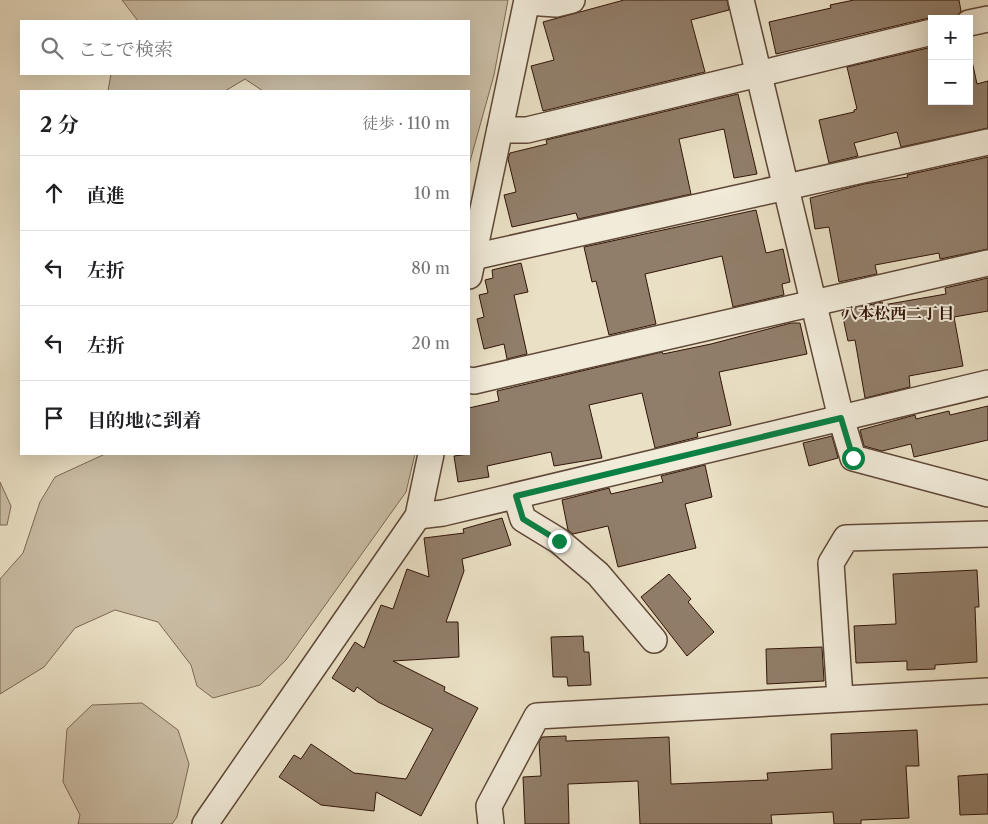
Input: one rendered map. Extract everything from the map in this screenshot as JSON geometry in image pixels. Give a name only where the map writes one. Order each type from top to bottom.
[{"type":"street","points":[[572,0],[556,4],[527,1],[471,267],[785,187],[988,142]]},
{"type":"street","points":[[741,0],[841,418],[853,458],[988,494]]},
{"type":"street","points":[[973,22],[988,19]]},
{"type":"street","points":[[500,130],[527,130],[928,33]]},
{"type":"street","points":[[470,380],[474,381],[988,263]]},
{"type":"street","points":[[418,516],[444,513],[988,383]]},
{"type":"street","points":[[205,824],[418,516],[431,455]]},
{"type":"street","points":[[516,496],[523,519],[559,541],[598,574],[654,640]]},
{"type":"street","points":[[840,698],[831,563],[846,538],[988,534]]},
{"type":"street","points":[[491,824],[489,806],[537,716],[988,691]]},
{"type":"shaded area","points":[[122,0],[508,0],[494,75],[470,161],[470,90],[262,90],[245,79],[227,90],[108,90],[111,75],[470,75],[470,20],[137,20]]},
{"type":"shaded area","points":[[103,455],[415,455],[406,492],[286,660],[260,685],[213,698],[197,686],[191,665],[158,622],[115,610],[75,628],[44,667],[0,694],[0,579],[23,553],[40,502],[55,477]]},
{"type":"shaded area","points":[[0,482],[11,506],[7,525],[0,525]]},
{"type":"shaded area","points":[[142,703],[178,730],[189,764],[177,817],[172,824],[78,824],[80,815],[63,782],[67,729],[92,705]]},
{"type":"building","points":[[624,0],[727,0],[729,10],[691,20],[705,72],[543,111],[531,66],[554,60],[543,22]]},
{"type":"building","points":[[854,0],[959,0],[961,11],[958,15],[928,15],[928,18],[776,54],[769,22],[831,8],[830,5]]},
{"type":"building","points":[[928,48],[928,105],[973,105],[973,66],[977,84],[988,81],[988,128],[901,147],[897,132],[854,143],[858,156],[829,163],[819,120],[854,112],[857,109],[847,67]]},
{"type":"building","points":[[738,94],[757,174],[734,178],[724,129],[679,139],[691,194],[578,219],[576,213],[512,227],[504,195],[516,192],[508,159],[510,153],[547,144],[546,140]]},
{"type":"building","points":[[988,157],[988,249],[940,259],[939,253],[875,265],[877,274],[839,282],[829,227],[815,229],[810,198],[864,184],[908,177],[907,175]]},
{"type":"building","points":[[756,210],[766,253],[783,249],[790,282],[782,284],[784,295],[733,307],[722,256],[645,274],[656,324],[609,335],[596,281],[592,282],[584,247]]},
{"type":"building","points":[[521,263],[528,292],[514,295],[527,354],[507,359],[504,344],[484,349],[477,319],[484,317],[479,295],[488,293],[485,280],[493,278],[492,270]]},
{"type":"building","points":[[988,278],[988,311],[954,317],[963,366],[909,376],[910,387],[865,398],[855,340],[848,341],[842,313],[844,311],[882,302],[883,305],[946,294],[945,288]]},
{"type":"building","points":[[791,323],[800,323],[807,354],[719,372],[731,425],[697,433],[698,437],[655,448],[642,393],[589,405],[602,458],[554,466],[551,452],[487,466],[489,477],[458,482],[454,456],[470,455],[470,408],[499,401],[497,391],[662,352],[663,354],[711,344]]},
{"type":"building","points":[[988,406],[988,440],[914,457],[911,444],[882,451],[864,446],[860,430],[915,415],[916,419],[949,411],[950,415]]},
{"type":"building","points":[[832,436],[838,458],[809,466],[803,443]]},
{"type":"building","points":[[705,465],[712,497],[685,504],[696,548],[618,567],[608,526],[573,534],[568,530],[562,500],[609,488],[611,494],[663,482],[661,476]]},
{"type":"building","points":[[502,518],[511,545],[462,559],[464,571],[446,622],[458,622],[459,657],[393,661],[445,687],[444,691],[478,708],[421,816],[376,792],[374,811],[321,805],[279,777],[294,755],[301,759],[311,744],[354,773],[406,779],[433,729],[378,702],[357,687],[354,692],[332,678],[355,642],[364,648],[381,605],[393,609],[407,569],[429,577],[424,538],[464,533],[463,529]]},
{"type":"building","points":[[977,570],[979,607],[975,607],[977,662],[935,665],[935,669],[907,670],[907,661],[856,663],[854,626],[896,624],[893,574]]},
{"type":"building","points":[[669,574],[691,599],[688,602],[714,632],[687,656],[641,597]]},
{"type":"building","points":[[583,636],[584,652],[589,652],[591,685],[568,686],[567,677],[553,677],[551,637]]},
{"type":"building","points":[[822,647],[824,681],[767,684],[766,649]]},
{"type":"building","points":[[917,730],[919,766],[906,766],[909,818],[861,820],[861,824],[834,824],[833,812],[771,815],[772,824],[640,824],[638,781],[568,784],[569,824],[525,824],[523,777],[541,776],[539,742],[542,737],[566,736],[566,741],[669,737],[671,784],[768,780],[767,773],[832,769],[831,734]]},
{"type":"building","points":[[988,774],[988,814],[960,815],[958,776]]},
{"type":"district","name":"八本松西二丁目","points":[[898,313]]},
{"type":"route","points":[[559,541],[523,519],[516,496],[841,418],[853,458]]}]
